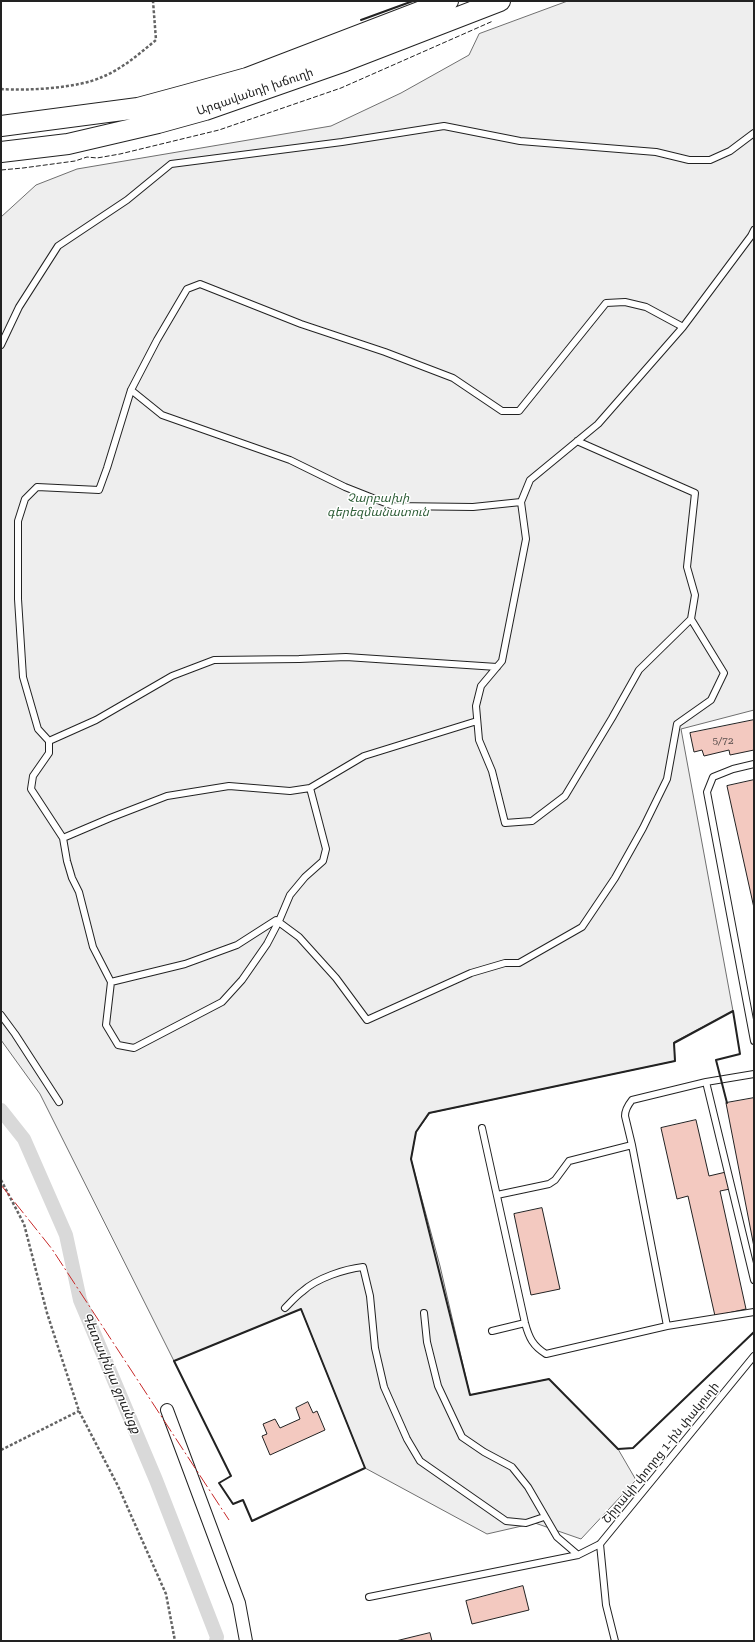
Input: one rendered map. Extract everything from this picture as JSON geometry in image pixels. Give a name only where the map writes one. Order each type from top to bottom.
[{"type":"highway","name":"Արգավանդի խճուղի","points":[[1,126],[138,108],[194,93],[247,78],[448,1]]},
{"type":"highway","name":"Արգավանդի խճուղի","points":[[1,152],[68,144],[158,123],[205,110],[346,61],[500,1]]},
{"type":"street","points":[[167,1410],[239,1603],[246,1641]]},
{"type":"lane","points":[[1,345],[20,307],[58,246],[127,200],[171,164],[342,142],[444,126],[520,141],[656,152],[689,160],[710,160],[730,152],[754,133]]},
{"type":"lane","points":[[577,441],[695,493],[687,567],[694,595],[691,619],[639,670],[565,796],[532,821],[505,823],[492,772],[478,740],[476,706],[481,686],[502,661],[526,539],[520,502],[530,480],[577,441],[598,424],[683,327],[754,230]]},
{"type":"lane","points":[[310,788],[323,835],[326,855],[323,861],[305,877],[290,895],[279,921],[256,960],[242,980],[222,1002],[134,1048],[118,1044],[106,1025],[110,982],[93,946],[79,892],[72,878],[67,861],[63,838],[31,789],[33,776],[49,753],[49,741],[38,729],[23,678],[18,599],[18,521],[25,499],[37,487],[99,490],[130,390],[187,289],[200,284],[301,324],[385,352],[453,378],[502,411],[519,411],[606,303],[625,302],[646,307],[683,327]]},
{"type":"lane","points":[[130,390],[162,415],[290,460],[345,488],[393,506],[473,507],[520,502]]},
{"type":"lane","points":[[110,982],[185,964],[237,945],[276,920],[299,937],[336,978],[367,1020],[471,973],[506,964],[519,963],[582,927],[618,872],[643,828],[667,779],[677,724],[711,700],[724,673],[691,619]]},
{"type":"lane","points":[[49,741],[96,720],[172,676],[214,660],[300,660],[346,656],[497,667]]},
{"type":"lane","points":[[63,838],[167,796],[229,786],[290,791],[310,788],[364,756],[477,721]]},
{"type":"lane","points":[[754,764],[733,769],[713,778],[707,792],[754,1041]]},
{"type":"lane","points":[[1,1015],[16,1034],[59,1102]]},
{"type":"lane","points":[[667,1326],[625,1112],[632,1100],[706,1082],[754,1074]]},
{"type":"lane","points":[[706,1082],[754,1280]]},
{"type":"lane","points":[[482,1128],[524,1323],[530,1340],[537,1348],[546,1354],[667,1326],[754,1312]]},
{"type":"lane","points":[[497,1195],[550,1184],[555,1180],[569,1161],[632,1145]]},
{"type":"lane","points":[[285,1308],[304,1290],[316,1282],[348,1269],[363,1267],[370,1296],[375,1348],[384,1387],[420,1462],[506,1520],[526,1524],[544,1517]]},
{"type":"lane","points":[[424,1313],[427,1342],[438,1386],[462,1437],[484,1452],[512,1467],[528,1487],[544,1517],[557,1537],[578,1555]]},
{"type":"lane","points":[[492,1331],[524,1323]]},
{"type":"lane","name":"Շիրակի փողոց 1-ին փակուղի","points":[[369,1597],[578,1555],[600,1544],[754,1356]]},
{"type":"lane","points":[[600,1544],[606,1605],[615,1641]]},
{"type":"path","points":[[1,89],[18,90],[81,84],[102,77],[133,59],[156,40],[153,1]]},
{"type":"path","points":[[1,1180],[24,1224],[47,1313],[79,1412],[118,1486],[166,1594],[175,1641]]},
{"type":"path","points":[[1,1450],[79,1412]]},
{"type":"green space","name":"Չարբախի գերեզմանատուն","points":[[568,1],[754,1],[754,710],[681,729],[733,1011],[674,1042],[675,1061],[430,1113],[416,1132],[411,1159],[440,1266],[470,1395],[549,1379],[618,1449],[636,1480],[581,1539],[535,1523],[487,1534],[365,1468],[301,1309],[174,1361],[40,1094],[1,1040],[1,217],[36,185],[77,169],[331,126],[401,93],[469,55],[479,34]]},
{"type":"building","points":[[754,720],[754,750],[730,755],[729,750],[704,756],[702,750],[694,752],[690,733]]},
{"type":"building","points":[[754,780],[754,908],[727,786]]},
{"type":"building","points":[[754,1098],[754,1247],[726,1103]]},
{"type":"building","points":[[696,1120],[709,1176],[726,1172],[730,1189],[720,1191],[746,1309],[715,1316],[688,1196],[677,1199],[661,1128]]},
{"type":"building","points":[[542,1208],[560,1289],[531,1295],[514,1214]]},
{"type":"building","points":[[308,1402],[313,1413],[317,1411],[325,1430],[270,1455],[262,1436],[267,1434],[263,1424],[275,1419],[280,1428],[300,1419],[296,1408]]},
{"type":"building","points":[[523,1586],[529,1610],[472,1624],[466,1601]]},
{"type":"building","points":[[430,1633],[432,1641],[396,1641]]},
{"type":"waterway","name":"Գետափնյա ջրանցք","points":[[1,1110],[24,1139],[66,1235],[80,1300],[156,1480],[217,1637],[216,1641]]},
{"type":"fence","points":[[1,170],[75,161],[87,157],[97,158],[120,154],[219,130],[341,88],[493,21]]},
{"type":"wall","points":[[361,20],[413,1]]},
{"type":"wall","points":[[727,1103],[716,1060],[740,1054],[733,1011],[674,1043],[675,1061],[429,1113],[416,1132],[411,1159],[470,1395],[549,1379],[618,1449],[633,1448],[754,1332]]},
{"type":"wall","points":[[301,1309],[365,1468],[252,1521],[243,1500],[233,1504],[219,1483],[231,1476],[174,1361],[301,1309]]},
{"type":"power","points":[[1,1185],[52,1249],[229,1520]]}]
